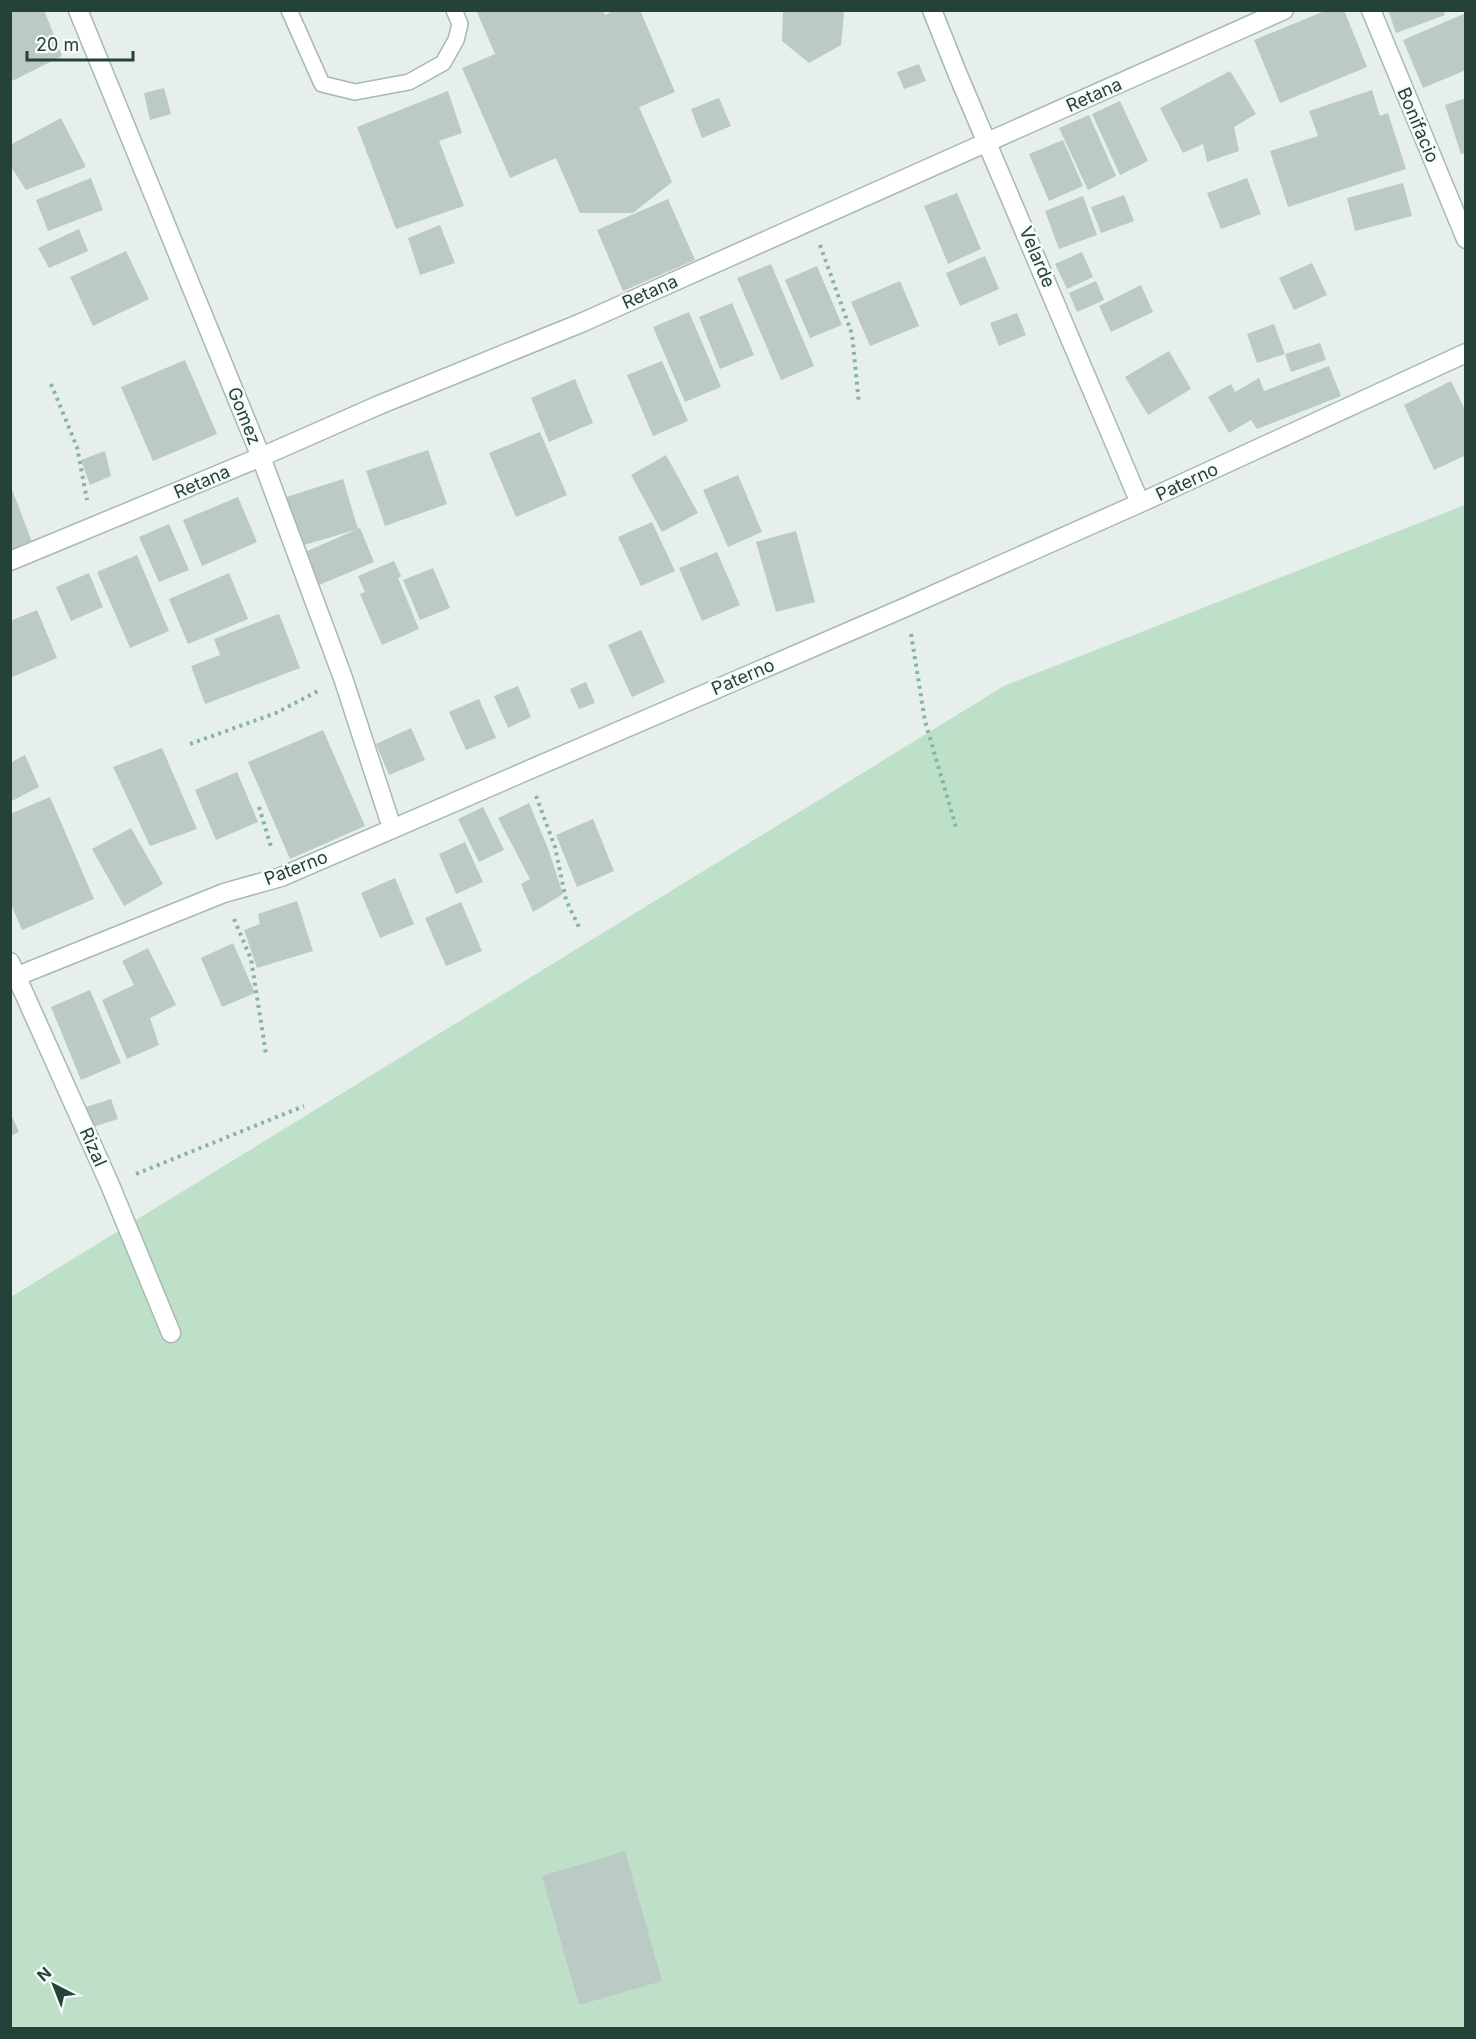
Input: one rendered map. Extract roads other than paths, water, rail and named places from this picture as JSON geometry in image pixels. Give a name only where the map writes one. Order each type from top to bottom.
[{"type":"street","name":"Gomez","points":[[78,10],[261,457],[343,678],[393,828]]},
{"type":"street","name":"Velarde","points":[[932,10],[1140,504]]},
{"type":"street","name":"Retana","points":[[10,561],[261,457],[379,405],[581,323],[1284,10]]},
{"type":"street","name":"Bonifacio","points":[[1371,10],[1466,239]]},
{"type":"street","name":"Paterno","points":[[12,972],[224,893],[280,877],[1140,504],[1466,353]]},
{"type":"street","name":"Rizal","points":[[12,972],[110,1185],[171,1333]]},
{"type":"lane","points":[[289,10],[322,84],[355,92],[409,82],[442,63],[456,40],[460,24],[454,10]]}]
